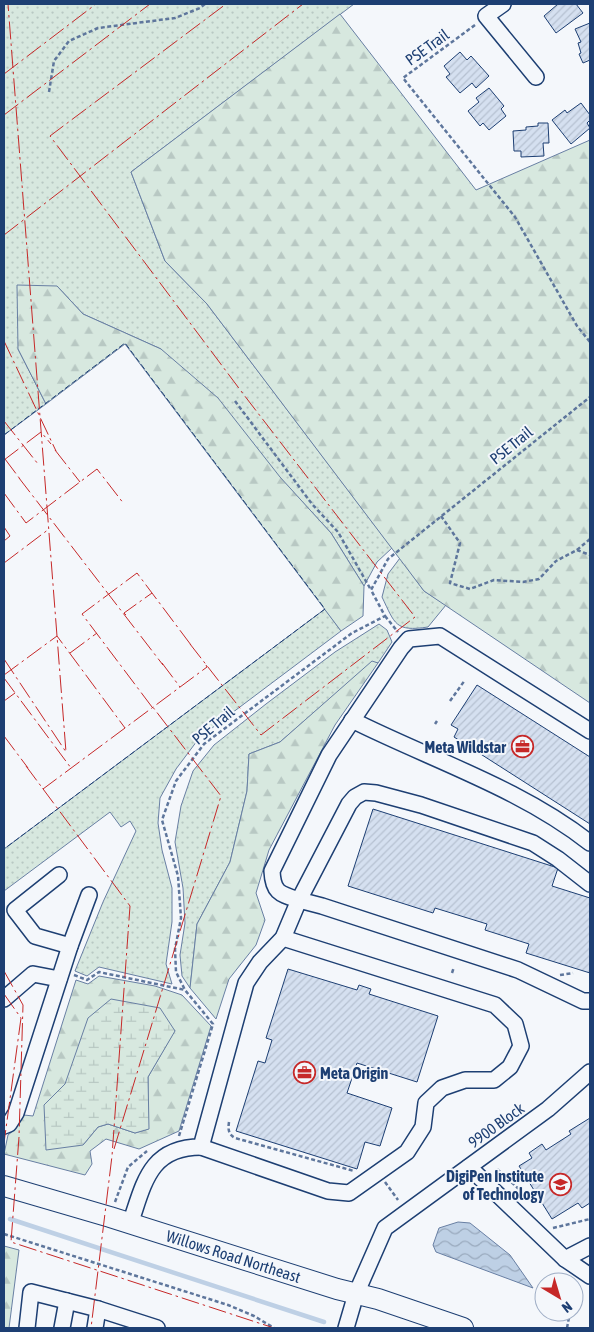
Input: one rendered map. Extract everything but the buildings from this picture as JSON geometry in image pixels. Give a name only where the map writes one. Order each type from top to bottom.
[{"type":"main road","name":"Willows Road Northeast","points":[[4,1186],[356,1294],[378,1299],[463,1328]]},
{"type":"street","points":[[503,4],[486,16],[536,77]]},
{"type":"street","points":[[590,731],[440,636],[409,640],[401,648],[329,755],[272,871],[272,883],[280,893],[518,970],[583,1001],[590,1001]]},
{"type":"street","points":[[352,720],[518,796],[574,830],[590,843]]},
{"type":"street","points":[[201,1147],[246,983],[260,962],[283,938],[299,900],[349,804],[355,797],[364,792],[376,793],[421,805],[533,843],[558,859],[590,884]]},
{"type":"street","points":[[59,876],[15,910],[35,936],[70,946]]},
{"type":"street","points":[[4,1126],[9,1124],[16,1113],[70,946],[89,895]]},
{"type":"street","points":[[130,1224],[149,1172],[161,1158],[189,1147],[201,1147],[328,1190],[349,1193],[407,1152],[424,1127],[426,1103],[442,1088],[465,1080],[494,1080],[510,1067],[521,1046],[515,1024],[495,1005],[283,938]]},
{"type":"street","points":[[4,999],[33,974],[59,979]]},
{"type":"street","name":"9900 Block","points":[[346,1328],[356,1294],[385,1228],[548,1108],[590,1072]]},
{"type":"street","points":[[469,1167],[565,1259],[590,1276]]},
{"type":"street","points":[[565,1259],[590,1246]]},
{"type":"street","points":[[27,1328],[31,1292],[98,1309],[157,1328]]},
{"type":"street","points":[[62,1328],[67,1301]]},
{"type":"street","points":[[95,1328],[98,1309]]},
{"type":"path","points":[[49,92],[54,62],[69,41],[98,28],[175,18],[200,8],[205,4]]},
{"type":"path","name":"PSE Trail","points":[[486,16],[403,78],[516,217],[577,326],[590,342]]},
{"type":"path","name":"PSE Trail","points":[[371,590],[388,559],[590,397]]},
{"type":"path","points":[[235,401],[312,504],[338,532],[385,616],[396,631]]},
{"type":"path","points":[[441,516],[460,542],[450,583],[470,589],[494,580],[523,582],[538,579],[556,561],[577,550],[590,540]]},
{"type":"path","points":[[577,550],[590,555]]},
{"type":"path","name":"PSE Trail","points":[[173,1139],[180,1135],[213,1024],[185,990],[176,972],[175,949],[181,918],[178,876],[162,820],[176,781],[204,744],[352,633],[385,616]]},
{"type":"path","points":[[450,701],[465,680]]},
{"type":"path","points":[[452,973],[454,967]]},
{"type":"path","points":[[59,979],[69,973],[87,980],[98,972],[185,990]]},
{"type":"path","points":[[229,1122],[228,1130],[230,1135],[235,1138],[353,1172],[371,1165],[406,1212]]},
{"type":"path","points":[[110,1217],[128,1167],[137,1158],[151,1149]]},
{"type":"path","points":[[497,1169],[522,1192],[518,1198]]},
{"type":"path","points":[[551,1229],[590,1218]]},
{"type":"path","points":[[4,1234],[228,1305],[254,1316],[274,1328]]},
{"type":"green space","points":[[4,4],[354,4],[131,172],[165,261],[207,304],[392,548],[377,562],[364,586],[331,533],[161,349],[83,314],[57,286],[18,349],[46,404],[4,435]]},
{"type":"green space","points":[[340,14],[476,190],[590,140],[590,703],[424,591],[207,304],[165,261],[131,172]]},
{"type":"green space","points":[[17,285],[57,286],[83,314],[161,349],[218,398],[280,477],[331,533],[364,586],[363,616],[341,631],[125,344],[46,404],[18,349]]},
{"type":"green space","points":[[400,558],[424,591],[446,605],[428,627],[402,627],[390,614],[382,597],[388,574]]},
{"type":"green space","points":[[325,609],[341,631],[200,737],[176,769],[160,798],[158,823],[162,850],[172,888],[172,922],[166,964],[172,984],[99,967],[87,976],[75,971],[103,902],[136,831],[130,821],[121,827],[110,812],[4,891],[4,849]]},
{"type":"green space","points":[[379,624],[387,630],[392,642],[378,663],[372,662],[280,742],[249,754],[247,791],[230,862],[197,924],[190,988],[182,976],[180,955],[185,923],[183,888],[175,842],[181,806],[193,771],[214,745],[335,652]]},
{"type":"green space","points":[[372,661],[378,663],[335,725],[269,850],[256,893],[265,920],[256,945],[229,979],[216,1019],[190,988],[197,924],[230,862],[247,791],[249,754],[280,742]]},
{"type":"green space","points":[[99,976],[155,986],[182,995],[211,1026],[179,1131],[139,1149],[106,1139],[90,1151],[92,1164],[85,1175],[4,1154],[8,1135],[14,1130],[24,1115],[33,1116],[76,980],[88,984]],"holes":[[[175,1030],[148,1077],[148,1129],[135,1133],[108,1124],[98,1127],[83,1145],[44,1105],[65,1084]]]},
{"type":"green space","points":[[111,999],[160,1008],[175,1031],[148,1077],[149,1129],[135,1133],[108,1124],[98,1127],[83,1145],[46,1150],[44,1105],[65,1084],[88,1018]]},
{"type":"green space","points":[[4,1246],[19,1250],[9,1328],[4,1328]]},
{"type":"water","points":[[458,1222],[470,1223],[510,1255],[533,1288],[436,1252],[433,1245],[439,1228]]},
{"type":"waterway","points":[[10,1219],[324,1322]]},
{"type":"fence","points":[[4,435],[125,343],[325,609],[4,849]]},
{"type":"power","points":[[4,659],[66,752],[8,4]]},
{"type":"power","points":[[4,74],[96,4]]},
{"type":"power","points":[[4,115],[150,4]]},
{"type":"power","points":[[190,644],[261,735],[415,617],[244,395],[50,136],[226,4]]},
{"type":"power","points":[[4,235],[303,4]]},
{"type":"power","points":[[4,341],[56,451]]},
{"type":"power","points":[[4,421],[38,464]]},
{"type":"power","points":[[4,460],[41,432],[51,444]]},
{"type":"power","points":[[55,450],[80,482]]},
{"type":"power","points":[[5,459],[20,479]]},
{"type":"power","points":[[4,493],[26,523],[97,469],[124,504]]},
{"type":"power","points":[[19,478],[163,665]]},
{"type":"power","points":[[4,527],[10,536],[4,541]]},
{"type":"power","points":[[4,563],[49,529]]},
{"type":"power","points":[[152,707],[82,614],[137,573],[191,645]]},
{"type":"power","points":[[126,615],[124,613],[152,593]]},
{"type":"power","points":[[70,653],[97,633]]},
{"type":"power","points":[[4,675],[57,636],[125,728]]},
{"type":"power","points":[[162,663],[180,687]]},
{"type":"power","points":[[43,788],[207,667],[206,665]]},
{"type":"power","points":[[4,678],[71,768]]},
{"type":"power","points":[[4,701],[15,693]]},
{"type":"power","points":[[114,1149],[221,796],[152,706]]},
{"type":"power","points":[[4,736],[28,768]]},
{"type":"power","points":[[26,766],[130,906],[112,1156],[91,1328]]},
{"type":"power","points":[[4,971],[23,1005],[19,1137],[11,1242],[274,1328]]},
{"type":"power","points":[[4,994],[21,1018],[4,1143]]},
{"type":"place","name":"Meta Wildstar","points":[[522,747]]},
{"type":"place","name":"Meta Origin","points":[[304,1073]]},
{"type":"place","name":"DigiPen Institute of Technology","points":[[560,1185]]}]
